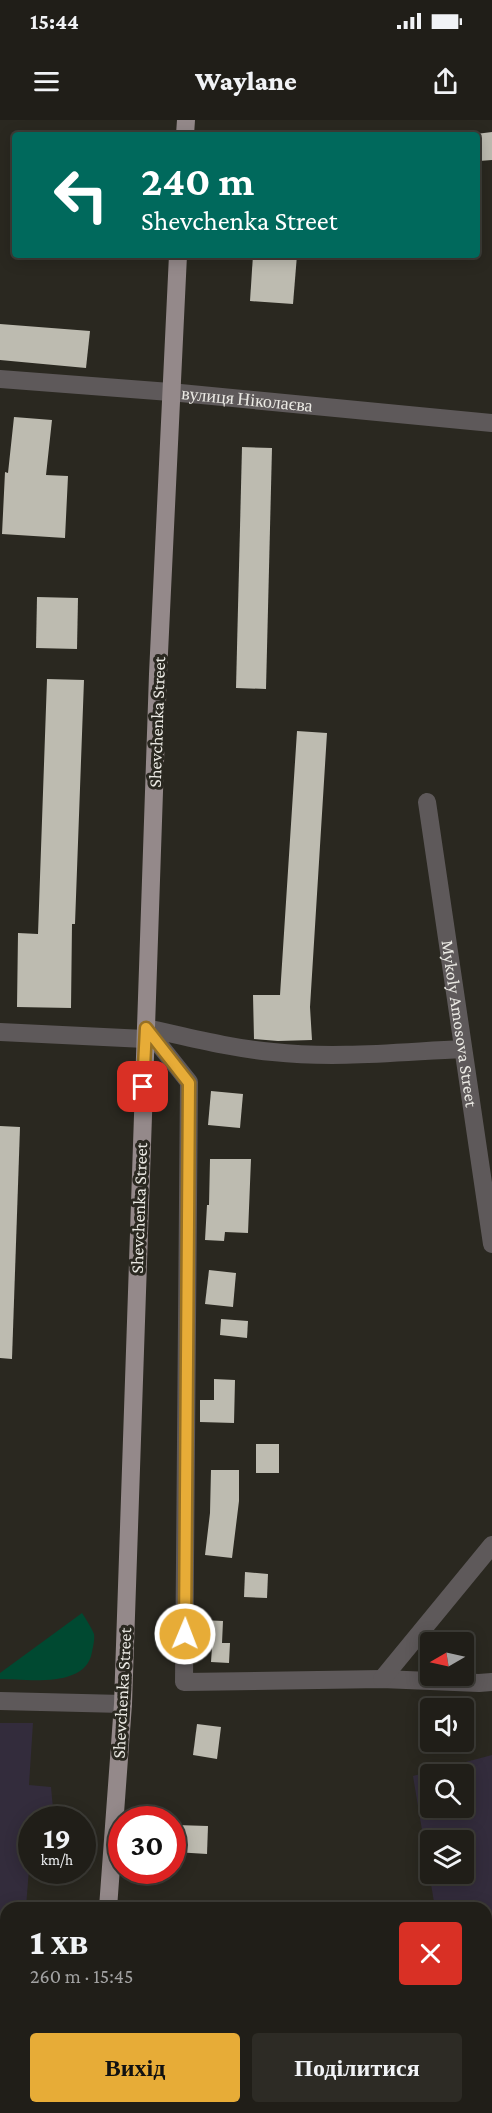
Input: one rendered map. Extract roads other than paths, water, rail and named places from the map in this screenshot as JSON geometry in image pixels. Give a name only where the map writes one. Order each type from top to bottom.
[{"type":"main road","name":"Shevchenka Street","points":[[108,1902],[123,1704],[145,1033],[170,392],[178,258]]},
{"type":"street","name":"вулиця Ніколаєва","points":[[0,379],[170,392],[492,423]]},
{"type":"street","name":"Mykoly Amosova Street","points":[[427,802],[492,1244]]},
{"type":"street","points":[[0,1032],[145,1033],[274,1053],[346,1055],[462,1049]]},
{"type":"street","points":[[145,1033],[189,1083],[184,1682],[382,1679],[492,1682]]},
{"type":"street","points":[[382,1679],[492,1545]]},
{"type":"street","points":[[0,1701],[123,1704]]}]
